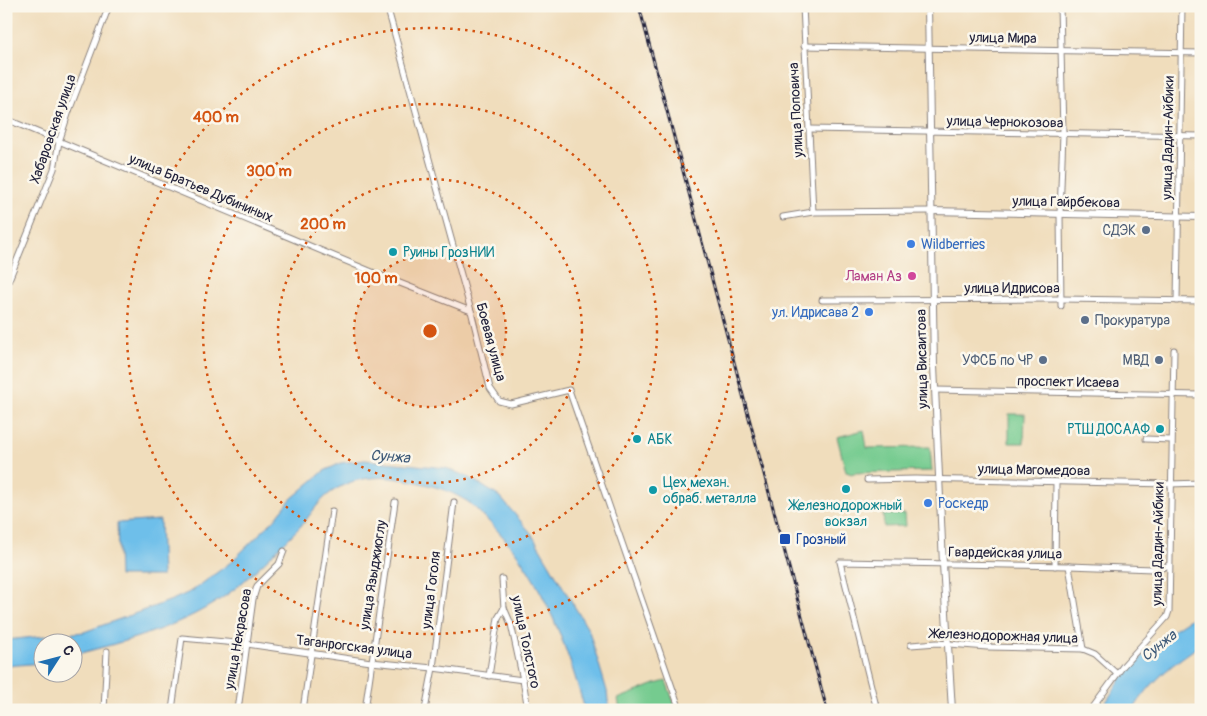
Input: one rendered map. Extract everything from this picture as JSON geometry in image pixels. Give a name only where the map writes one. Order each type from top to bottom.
[{"type":"main road","name":"улица Висаитова","points":[[928,6],[935,390],[952,710]]},
{"type":"main road","name":"улица Гайрбекова","points":[[931,211],[1201,217]]},
{"type":"street","name":"Хабаровская улица","points":[[6,287],[54,169],[59,142],[109,6]]},
{"type":"street","name":"Боевая улица","points":[[387,6],[471,311],[490,388],[499,401],[511,404],[568,390],[680,710]]},
{"type":"street","name":"улица Поповича","points":[[803,6],[812,212]]},
{"type":"street","points":[[1060,6],[1063,133],[1060,214],[1061,306]]},
{"type":"street","name":"улица Дадин-Айбики","points":[[1177,301],[1182,6]]},
{"type":"street","name":"улица Мира","points":[[804,46],[1201,54]]},
{"type":"street","name":"улица Братьев Дубининых","points":[[6,119],[471,311]]},
{"type":"street","name":"улица Чернокозова","points":[[809,128],[930,132],[1201,136]]},
{"type":"street","points":[[783,217],[812,212],[931,211]]},
{"type":"street","name":"улица Идрисова","points":[[822,300],[1061,299],[1201,302]]},
{"type":"street","name":"улица Дадин-Айбики","points":[[1091,710],[1117,674],[1167,617],[1169,611],[1174,350]]},
{"type":"street","name":"проспект Исаева","points":[[935,390],[1201,395]]},
{"type":"street","points":[[1146,439],[1171,440]]},
{"type":"street","name":"улица Магомедова","points":[[867,480],[1201,483]]},
{"type":"street","points":[[1055,566],[1056,482]]},
{"type":"street","name":"улица Языджиоглу","points":[[364,710],[395,502]]},
{"type":"street","name":"улица Гоголя","points":[[425,710],[433,668],[454,502]]},
{"type":"street","points":[[303,710],[332,511]]},
{"type":"street","name":"улица Некрасова","points":[[238,710],[257,586],[279,564],[284,550]]},
{"type":"street","name":"Гвардейская улица","points":[[877,710],[840,562],[1153,569],[1169,565]]},
{"type":"street","points":[[1069,566],[1083,650]]},
{"type":"street","name":"улица Толстого","points":[[502,578],[504,608],[511,624],[524,680],[528,710]]},
{"type":"street","points":[[489,676],[498,618],[504,608]]},
{"type":"street","name":"Таганрогская улица","points":[[172,710],[182,638],[247,644],[371,662],[524,680]]},
{"type":"street","name":"Железнодорожная улица","points":[[911,645],[937,643],[987,647],[1083,650],[1095,654],[1117,674]]},
{"type":"street","points":[[104,710],[107,651]]},
{"type":"green space","points":[[1009,414],[1025,414],[1024,443],[1009,443]]},
{"type":"green space","points":[[864,430],[867,448],[930,447],[932,471],[852,474],[846,472],[837,437]]},
{"type":"green space","points":[[905,514],[906,526],[884,527],[883,515]]},
{"type":"green space","points":[[666,681],[677,710],[620,710],[618,699]]},
{"type":"water","points":[[365,460],[446,468],[470,478],[500,497],[531,533],[589,631],[607,691],[609,710],[585,710],[569,658],[548,606],[521,559],[504,538],[473,506],[459,496],[432,486],[393,478],[374,478],[356,481],[331,492],[299,528],[244,581],[226,596],[185,619],[141,636],[82,653],[82,634],[64,634],[84,632],[192,591],[231,562],[275,519],[291,499],[324,471],[341,463]]},
{"type":"water","points":[[160,520],[162,576],[119,576],[117,523]]},
{"type":"water","name":"Сунжа","points":[[1201,612],[1201,645],[1163,673],[1147,690],[1133,710],[1101,710],[1127,669],[1176,628]]},
{"type":"water","points":[[32,637],[32,664],[6,666],[6,640]]},
{"type":"railway","points":[[639,6],[827,710]]},
{"type":"place","name":"СДЭК","points":[[1146,230]]},
{"type":"place","name":"Wildberries","points":[[911,244]]},
{"type":"place","name":"Руины ГрозНИИ","points":[[393,252]]},
{"type":"place","name":"Ламан Аз","points":[[912,276]]},
{"type":"place","name":"ул. Идрисава 2","points":[[869,312]]},
{"type":"place","name":"Прокуратура","points":[[1085,320]]},
{"type":"place","name":"УФСБ по ЧР","points":[[1043,360]]},
{"type":"place","name":"МВД","points":[[1159,360]]},
{"type":"place","name":"РТШ ДОСААФ","points":[[1160,429]]},
{"type":"place","name":"АБК","points":[[637,439]]},
{"type":"place","name":"Железнодорожный вокзал","points":[[846,489]]},
{"type":"place","name":"Цех механ. обраб. металла","points":[[653,490]]},
{"type":"place","name":"Роскедр","points":[[928,503]]},
{"type":"place","name":"Грозный","points":[[785,539]]}]
